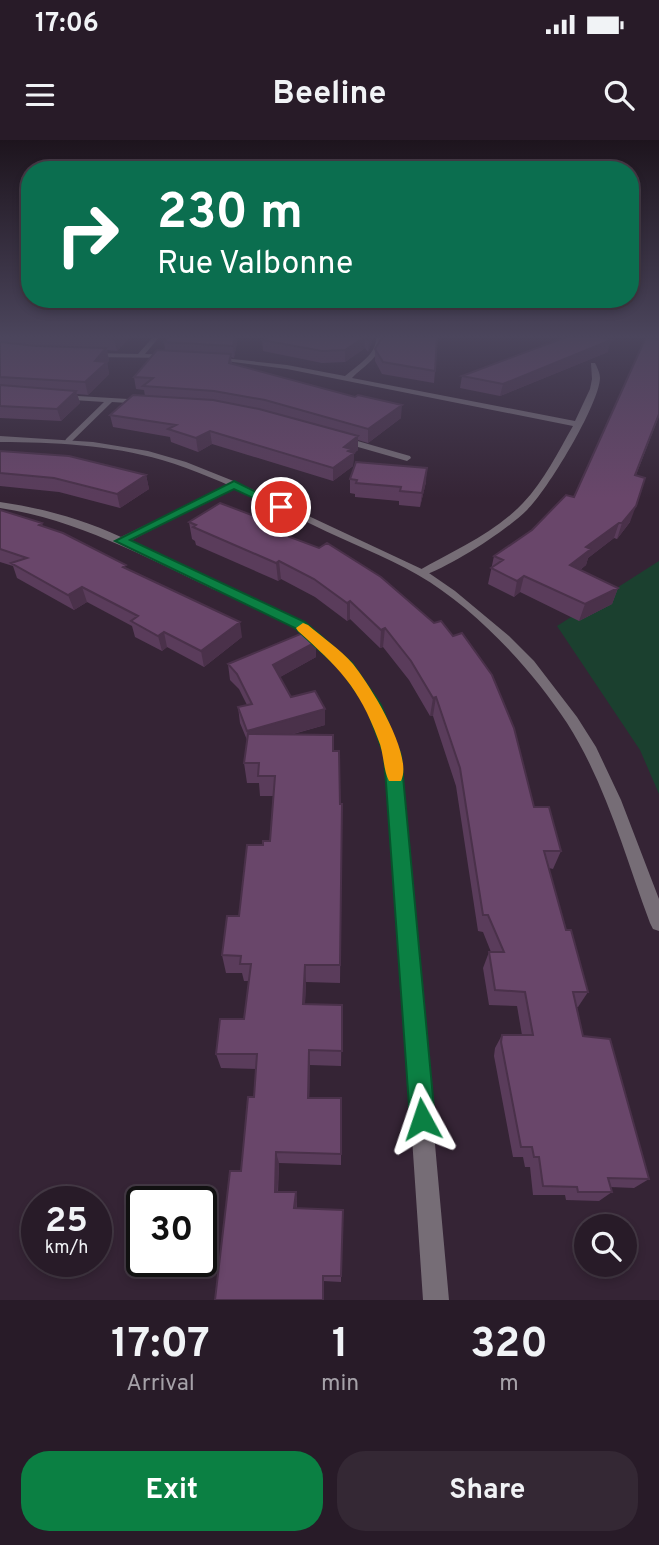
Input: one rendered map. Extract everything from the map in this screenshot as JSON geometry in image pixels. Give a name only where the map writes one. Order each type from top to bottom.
[{"type":"street","points":[[404,390],[577,424]]},
{"type":"street","points":[[422,573],[496,529],[525,507],[547,479],[593,390]]},
{"type":"street","points":[[55,397],[157,402]]},
{"type":"street","points":[[69,442],[110,400]]},
{"type":"street","points":[[332,437],[407,458]]},
{"type":"street","points":[[0,439],[69,442],[150,454],[234,485],[422,573],[492,625],[536,671],[563,706],[606,782],[659,923]]},
{"type":"street","points":[[121,541],[234,485]]},
{"type":"street","points":[[0,505],[35,510],[87,524],[300,625],[346,666],[373,705],[384,729],[394,764],[436,1300]]},
{"type":"green space","points":[[659,561],[659,794],[640,750],[557,626]]},
{"type":"building","points":[[0,390],[76,391],[57,409],[0,406]]},
{"type":"building","points":[[202,390],[330,390],[402,405],[368,429],[265,400]]},
{"type":"building","points":[[622,390],[659,390],[659,414],[635,475],[645,478],[636,506],[622,523],[586,547],[591,549],[570,565],[618,588],[585,604],[524,576],[517,581],[491,568],[503,560],[494,556],[532,530],[566,495],[574,497]]},
{"type":"building","points":[[133,395],[213,400],[259,409],[358,436],[344,447],[354,453],[333,468],[210,431],[196,438],[168,429],[176,425],[110,415]]},
{"type":"building","points":[[0,451],[69,456],[146,475],[117,494],[54,478],[0,473]]},
{"type":"building","points":[[356,462],[427,468],[422,493],[400,491],[401,487],[356,483],[357,480],[350,479]]},
{"type":"building","points":[[220,503],[278,525],[271,530],[319,548],[327,543],[381,577],[434,623],[441,621],[453,636],[462,633],[492,675],[514,728],[534,807],[549,807],[561,851],[544,851],[566,930],[571,930],[588,992],[573,992],[583,1036],[610,1039],[649,1179],[608,1178],[612,1192],[578,1192],[577,1187],[543,1186],[539,1157],[534,1157],[532,1147],[521,1147],[501,1042],[502,1035],[533,1035],[525,992],[495,990],[489,952],[504,952],[488,915],[483,915],[460,768],[436,697],[433,698],[411,661],[385,628],[381,630],[350,601],[347,603],[314,579],[279,561],[276,563],[193,527],[196,525],[189,522]]},
{"type":"building","points":[[0,510],[42,523],[39,525],[63,533],[126,565],[123,567],[240,622],[201,651],[164,632],[158,636],[131,621],[138,616],[82,587],[68,595],[11,563],[27,558],[0,549]]},
{"type":"building","points":[[310,630],[316,642],[273,665],[291,697],[315,691],[325,709],[247,731],[238,707],[252,704],[237,674],[228,664]]},
{"type":"building","points":[[248,734],[333,735],[333,751],[339,751],[342,804],[340,965],[305,965],[303,1004],[342,1005],[342,1051],[309,1050],[308,1098],[341,1098],[341,1154],[276,1152],[275,1192],[296,1192],[294,1208],[343,1210],[341,1276],[323,1276],[323,1300],[215,1300],[230,1171],[241,1171],[248,1097],[254,1097],[257,1054],[216,1054],[220,1019],[244,1019],[251,964],[240,964],[241,956],[222,955],[227,916],[239,916],[247,845],[263,845],[263,841],[270,841],[275,776],[258,776],[259,763],[244,763]]},
{"type":"slow traffic","points":[[303,628],[346,666],[373,705],[393,755],[395,776]]},
{"type":"route","points":[[281,507],[234,485],[121,541],[300,625],[346,666],[373,705],[393,755],[422,1119]]}]
